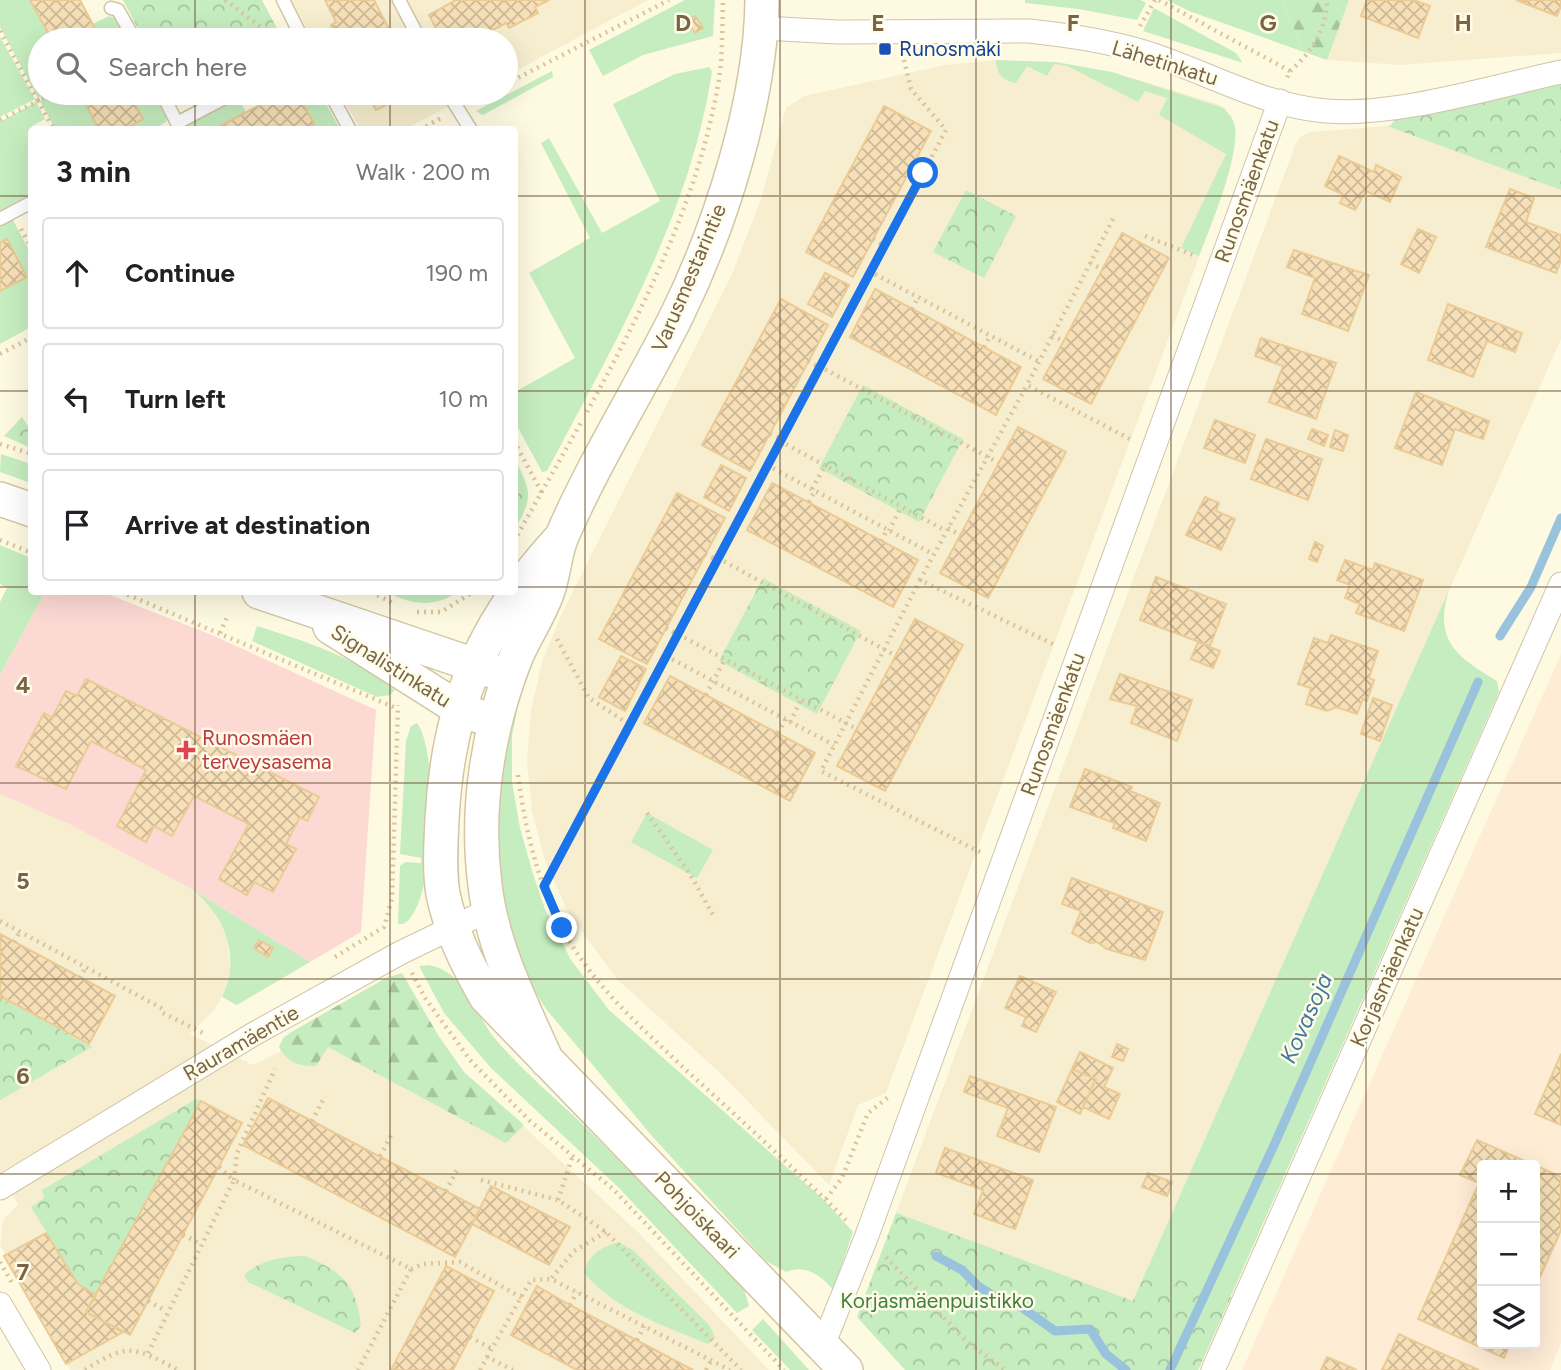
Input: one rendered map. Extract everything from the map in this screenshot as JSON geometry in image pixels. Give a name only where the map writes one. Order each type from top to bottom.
[{"type":"street","name":"Lähetinkatu","points":[[762,14],[838,32],[1029,31],[1056,34],[1143,52],[1280,101],[1324,111],[1362,112],[1561,72]]},
{"type":"street","name":"Varusmestarintie","points":[[494,722],[509,677],[547,595],[561,538],[678,313],[719,216],[753,91],[762,14]]},
{"type":"street","name":"Runosmäenkatu","points":[[823,1345],[866,1238],[1280,101]]},
{"type":"street","points":[[0,499],[28,509]]},
{"type":"street","name":"Varusmestarintie","points":[[518,588],[561,538]]},
{"type":"street","name":"Korjasmäenkatu","points":[[1213,1370],[1561,584]]},
{"type":"street","name":"Signalistinkatu","points":[[268,595],[509,677]]},
{"type":"street","name":"Varusmestarintie","points":[[458,708],[474,663],[514,595]]},
{"type":"street","name":"Signalistinkatu","points":[[293,603],[458,708],[494,722]]},
{"type":"street","name":"Pohjoiskaari","points":[[458,708],[446,775],[441,860],[443,892],[463,957],[486,997],[846,1370]]},
{"type":"street","name":"Pohjoiskaari","points":[[494,722],[484,793],[482,857],[489,910],[515,988],[547,1060]]},
{"type":"street","name":"Rauramäentie","points":[[0,1188],[252,1035],[489,910]]},
{"type":"street","points":[[0,1304],[39,1370]]},
{"type":"lane","points":[[283,0],[297,28]]},
{"type":"lane","points":[[405,2],[415,28]]},
{"type":"lane","points":[[111,8],[118,9],[128,28]]},
{"type":"lane","points":[[168,105],[177,123]]},
{"type":"lane","points":[[172,126],[211,105]]},
{"type":"lane","points":[[336,105],[348,126]]},
{"type":"lane","points":[[455,105],[469,126]]},
{"type":"lane","points":[[0,219],[28,204]]},
{"type":"path","points":[[225,0],[262,28]]},
{"type":"path","points":[[518,78],[669,0]]},
{"type":"path","points":[[518,534],[638,311],[678,219],[703,147],[718,85],[723,0]]},
{"type":"path","points":[[1159,0],[1290,71]]},
{"type":"path","points":[[1280,101],[1290,71],[1308,56],[1320,34],[1326,19],[1327,0]]},
{"type":"path","points":[[0,31],[28,82]]},
{"type":"path","points":[[544,886],[946,130],[911,89],[901,50]]},
{"type":"path","points":[[0,120],[28,105]]},
{"type":"path","points":[[41,105],[52,126]]},
{"type":"path","points":[[912,167],[923,173]]},
{"type":"path","points":[[985,854],[821,771],[933,554],[1027,385],[1113,219]]},
{"type":"path","points":[[1145,236],[1220,266]]},
{"type":"path","points":[[873,239],[883,245]]},
{"type":"path","points":[[1090,263],[1102,269]]},
{"type":"path","points":[[869,271],[1038,361]]},
{"type":"path","points":[[912,309],[919,297]]},
{"type":"path","points":[[1052,335],[1063,341]]},
{"type":"path","points":[[984,347],[990,336]]},
{"type":"path","points":[[0,354],[28,339]]},
{"type":"path","points":[[808,361],[999,463]]},
{"type":"path","points":[[1027,385],[1138,443]]},
{"type":"path","points":[[770,434],[901,507],[960,535]]},
{"type":"path","points":[[0,444],[28,453]]},
{"type":"path","points":[[518,449],[542,494]]},
{"type":"path","points":[[767,465],[933,554]]},
{"type":"path","points":[[809,502],[825,466]]},
{"type":"path","points":[[881,541],[901,507]]},
{"type":"path","points":[[0,540],[28,552]]},
{"type":"path","points":[[705,554],[896,656]]},
{"type":"path","points":[[920,580],[1061,648]]},
{"type":"path","points":[[128,595],[396,708],[392,898],[384,927]]},
{"type":"path","points":[[377,595],[400,606]]},
{"type":"path","points":[[412,612],[441,612],[468,595]]},
{"type":"path","points":[[220,633],[228,615]]},
{"type":"path","points":[[666,628],[857,729]]},
{"type":"path","points":[[551,629],[569,656],[589,698],[630,725]]},
{"type":"path","points":[[666,656],[834,745]]},
{"type":"path","points":[[706,695],[725,659]]},
{"type":"path","points":[[778,733],[801,700]]},
{"type":"path","points":[[517,761],[530,842],[544,886],[562,928],[586,966],[622,1010],[853,1227]]},
{"type":"path","points":[[647,813],[690,874],[713,915]]},
{"type":"path","points":[[0,921],[205,1034]]},
{"type":"path","points":[[14,942],[20,931]]},
{"type":"path","points":[[80,978],[86,967]]},
{"type":"path","points":[[411,971],[425,998],[470,1060],[530,1121],[613,1189],[784,1370]]},
{"type":"path","points":[[0,999],[7,1003]]},
{"type":"path","points":[[148,1353],[166,1311],[234,1181],[237,1153],[275,1069]]},
{"type":"path","points":[[312,1121],[325,1096]]},
{"type":"path","points":[[380,1156],[393,1132]]},
{"type":"path","points":[[558,1200],[573,1155]]},
{"type":"path","points":[[219,1167],[234,1181],[411,1269]]},
{"type":"path","points":[[446,1191],[458,1168]]},
{"type":"path","points":[[481,1180],[558,1200],[606,1232],[741,1370]]},
{"type":"path","points":[[551,1279],[574,1251],[606,1232]]},
{"type":"path","points":[[183,1234],[201,1244]]},
{"type":"path","points":[[878,1249],[966,1341],[1005,1370]]},
{"type":"path","points":[[358,1370],[411,1269],[423,1264],[460,1262],[522,1298]]},
{"type":"path","points":[[480,1370],[531,1280],[551,1279],[730,1370]]},
{"type":"path","points":[[570,1305],[577,1292]]},
{"type":"path","points":[[148,1301],[166,1311]]},
{"type":"path","points":[[637,1340],[644,1326]]},
{"type":"path","points":[[470,1337],[492,1349]]},
{"type":"path","points":[[85,1370],[112,1353],[128,1349],[148,1353],[167,1367],[178,1370]]},
{"type":"path","points":[[487,1357],[513,1370]]},
{"type":"path","points":[[706,1370],[710,1361]]},
{"type":"shaded area","points":[[291,0],[648,0],[518,70],[518,28],[306,28]]},
{"type":"shaded area","points":[[1349,0],[1561,0],[1561,53],[1400,65],[1327,60]]},
{"type":"shaded area","points":[[996,60],[1056,62],[1139,80],[1220,105],[1231,116],[1235,131],[1217,209],[886,1093],[858,1105],[829,1185],[720,1073],[617,979],[569,914],[546,864],[532,812],[527,760],[531,709],[543,659],[562,613],[732,274],[761,199],[786,108],[804,96],[945,65]]},
{"type":"shaded area","points":[[347,105],[451,105],[411,126],[358,126]]},
{"type":"shaded area","points":[[1387,126],[1561,190],[1561,339],[1133,1301],[896,1213],[1295,146],[1299,138],[1310,132]]},
{"type":"shaded area","name":"Runosmäen terveysasema","points":[[43,595],[110,595],[212,635],[376,710],[361,932],[310,962],[188,887],[69,824],[0,794],[0,675]]},
{"type":"shaded area","points":[[1561,654],[1561,1343],[1550,1370],[1242,1370]]},
{"type":"shaded area","points":[[0,794],[69,824],[188,887],[211,907],[227,937],[230,970],[225,991],[215,1009],[190,1034],[253,1065],[281,1051],[327,1039],[473,1080],[639,1233],[769,1370],[70,1370],[0,1245],[3,1220],[18,1204],[0,1174]]},
{"type":"green space","points":[[0,0],[30,0],[45,28],[28,28],[28,79],[0,27]]},
{"type":"green space","points":[[123,0],[262,0],[277,28],[138,28]]},
{"type":"green space","points":[[685,0],[715,0],[713,36],[643,55],[603,76],[589,50]]},
{"type":"green space","points":[[1025,0],[1141,0],[1146,3],[1137,20],[1025,3]]},
{"type":"green space","points":[[1167,0],[1282,0],[1304,52],[1189,11]]},
{"type":"green space","points":[[1282,0],[1349,0],[1327,60],[1304,52]]},
{"type":"green space","points":[[1154,8],[1236,53],[1243,63],[1143,31]]},
{"type":"green space","points":[[109,16],[115,18],[120,28],[95,28],[93,24]]},
{"type":"green space","points":[[0,37],[28,87],[28,103],[0,117]]},
{"type":"green space","points":[[996,60],[1056,62],[1112,72],[1224,108],[1235,127],[1233,156],[1223,192],[1199,256],[1181,248],[1226,154],[1159,115],[1167,98],[1145,91],[1138,102],[1067,66],[1054,64],[1047,76],[1027,66],[1016,83],[1001,76]]},
{"type":"green space","points":[[709,67],[712,71],[702,124],[687,176],[647,277],[623,326],[547,471],[542,472],[518,428],[518,390],[575,358],[529,273],[590,238],[541,143],[549,138],[602,233],[660,201],[613,104],[675,74]]},
{"type":"green space","points":[[552,71],[553,77],[518,96],[518,89]]},
{"type":"green space","points":[[1561,83],[1561,190],[1387,126],[1391,125],[1398,115]]},
{"type":"green space","points":[[31,105],[38,105],[45,119],[28,126],[28,196],[0,211],[0,122]]},
{"type":"green space","points":[[42,105],[86,105],[97,126],[53,126]]},
{"type":"green space","points":[[135,105],[161,105],[167,116],[166,122],[159,126],[130,126],[143,119]]},
{"type":"green space","points":[[226,105],[242,105],[246,112],[219,126],[186,126]]},
{"type":"green space","points":[[304,105],[327,105],[338,126],[310,126],[314,124]]},
{"type":"green space","points":[[487,105],[501,105],[483,115],[476,111]]},
{"type":"green space","points":[[966,190],[1016,216],[984,278],[933,252]]},
{"type":"green space","points":[[12,218],[28,248],[28,329],[0,344],[0,291],[27,277],[8,239],[0,243],[0,225]]},
{"type":"green space","points":[[863,385],[963,439],[919,522],[819,468]]},
{"type":"green space","points":[[22,417],[28,426],[28,447],[4,436]]},
{"type":"green space","points":[[1,454],[28,463],[28,482],[0,472]]},
{"type":"green space","points":[[518,466],[527,487],[528,501],[518,523]]},
{"type":"green space","points":[[0,545],[28,557],[28,595],[43,595],[0,675],[0,602],[7,588],[0,584]]},
{"type":"green space","points":[[763,578],[861,631],[817,714],[719,661]]},
{"type":"green space","points":[[1449,590],[1444,622],[1452,646],[1470,664],[1497,681],[1499,692],[1198,1370],[1148,1370],[896,1213],[1133,1301]]},
{"type":"green space","points":[[393,595],[452,595],[430,603]]},
{"type":"green space","points":[[257,626],[346,659],[380,678],[395,690],[390,695],[377,697],[252,641]]},
{"type":"green space","points":[[537,651],[519,701],[512,736],[512,782],[520,828],[545,909],[571,960],[609,1010],[824,1200],[853,1232],[833,1290],[812,1272],[800,1269],[786,1272],[766,1261],[652,1136],[546,1009],[513,957],[493,846],[511,699]]},
{"type":"green space","points":[[417,723],[424,739],[429,764],[431,828],[428,861],[423,890],[414,912],[403,924],[398,924],[400,866],[405,862],[421,863],[421,858],[400,854],[406,741],[411,726]]},
{"type":"green space","points":[[647,813],[713,850],[697,878],[631,842]]},
{"type":"green space","points":[[188,887],[310,962],[237,1005],[222,997],[230,966],[226,936],[211,909]]},
{"type":"green space","points":[[428,965],[452,976],[468,995],[496,1040],[744,1289],[749,1306],[737,1313],[617,1186],[491,1068],[444,1013],[419,966]]},
{"type":"green space","points":[[402,973],[438,1035],[464,1072],[524,1125],[506,1143],[328,1047],[316,1066],[304,1066],[294,1062],[282,1052],[279,1047],[283,1038],[293,1031],[386,978]]},
{"type":"green space","points":[[0,997],[92,1047],[0,1100]]},
{"type":"green space","points":[[196,1099],[201,1101],[96,1295],[78,1284],[31,1207],[44,1198],[42,1190]]},
{"type":"green space","name":"Korjasmäenpuistikko","points":[[896,1213],[1133,1301],[1147,1269],[1231,1297],[1198,1370],[905,1370],[857,1317]]},
{"type":"green space","points":[[619,1242],[634,1251],[710,1326],[715,1338],[708,1344],[658,1323],[626,1307],[596,1286],[584,1273],[589,1261],[602,1249]]},
{"type":"green space","points":[[305,1256],[338,1274],[351,1290],[356,1300],[361,1326],[355,1333],[248,1282],[244,1275],[258,1265],[273,1260]]},
{"type":"green space","points":[[763,1319],[809,1370],[790,1370],[752,1330]]},
{"type":"building","points":[[30,0],[80,0],[95,28],[45,28]]},
{"type":"building","points":[[325,0],[374,0],[388,28],[333,28],[331,25],[336,22]]},
{"type":"building","points":[[456,0],[549,0],[535,7],[538,13],[509,28],[506,23],[496,28],[436,28],[429,15]]},
{"type":"building","points":[[1367,0],[1414,0],[1430,6],[1418,38],[1361,16]]},
{"type":"building","points":[[1516,0],[1561,0],[1561,6],[1557,16]]},
{"type":"building","points":[[695,16],[703,28],[695,33],[687,21]]},
{"type":"building","points":[[86,105],[135,105],[143,119],[130,126],[97,126]]},
{"type":"building","points":[[260,105],[304,105],[314,124],[311,126],[220,126]]},
{"type":"building","points":[[373,105],[386,105],[376,110]]},
{"type":"building","points":[[884,106],[931,131],[853,277],[806,252]]},
{"type":"building","points":[[1339,156],[1374,172],[1376,165],[1401,177],[1390,202],[1366,191],[1355,210],[1340,203],[1344,195],[1325,186]]},
{"type":"building","points":[[1510,189],[1534,198],[1526,222],[1561,235],[1561,260],[1556,273],[1486,247]]},
{"type":"building","points":[[1418,229],[1436,237],[1419,273],[1401,264]]},
{"type":"building","points":[[1122,233],[1169,258],[1091,404],[1043,379]]},
{"type":"building","points":[[7,239],[27,277],[0,291],[0,243]]},
{"type":"building","points":[[1294,250],[1369,275],[1348,331],[1302,314],[1315,278],[1287,267]]},
{"type":"building","points":[[825,273],[849,285],[832,317],[808,304]]},
{"type":"building","points":[[875,289],[1021,367],[996,415],[850,337]]},
{"type":"building","points":[[781,299],[828,325],[750,471],[702,445]]},
{"type":"building","points":[[1448,304],[1522,333],[1515,352],[1487,341],[1473,377],[1428,360]]},
{"type":"building","points":[[1261,338],[1336,363],[1316,419],[1269,402],[1283,366],[1255,356]]},
{"type":"building","points":[[1416,392],[1489,421],[1483,439],[1455,429],[1442,465],[1395,448]]},
{"type":"building","points":[[1215,420],[1255,435],[1245,463],[1204,448]]},
{"type":"building","points":[[1018,427],[1066,452],[988,598],[940,573]]},
{"type":"building","points":[[1312,429],[1328,435],[1324,446],[1308,439]]},
{"type":"building","points":[[1335,430],[1348,435],[1343,451],[1330,447]]},
{"type":"building","points":[[1266,439],[1322,459],[1308,500],[1251,479]]},
{"type":"building","points":[[721,465],[746,478],[729,511],[704,497]]},
{"type":"building","points":[[772,483],[918,560],[893,607],[747,530]]},
{"type":"building","points":[[677,493],[725,518],[647,664],[599,639]]},
{"type":"building","points":[[1205,497],[1219,503],[1216,511],[1235,519],[1221,550],[1186,535]]},
{"type":"building","points":[[1315,542],[1323,546],[1317,562],[1309,559]]},
{"type":"building","points":[[1345,560],[1373,570],[1375,563],[1423,580],[1404,631],[1356,613],[1360,604],[1345,598],[1350,585],[1337,580]]},
{"type":"building","points":[[1156,577],[1226,604],[1210,646],[1140,620]]},
{"type":"building","points":[[915,619],[963,645],[885,791],[837,766]]},
{"type":"building","points":[[1331,635],[1378,651],[1369,678],[1374,680],[1367,701],[1363,699],[1357,714],[1336,707],[1327,711],[1306,704],[1311,688],[1298,684],[1314,638],[1328,643]]},
{"type":"building","points":[[1198,642],[1220,651],[1213,668],[1191,659]]},
{"type":"building","points":[[621,656],[646,669],[625,711],[599,697]]},
{"type":"building","points":[[1120,674],[1192,700],[1177,741],[1131,723],[1137,706],[1110,699]]},
{"type":"building","points":[[670,676],[815,753],[790,801],[644,723]]},
{"type":"building","points":[[86,679],[319,797],[307,821],[300,817],[286,844],[296,849],[273,892],[254,882],[247,895],[219,879],[249,824],[194,796],[172,836],[154,826],[146,842],[117,826],[146,770],[91,741],[66,789],[16,766],[44,713],[52,718],[66,691],[77,696]]},
{"type":"building","points":[[1373,698],[1392,705],[1380,741],[1361,734]]},
{"type":"building","points":[[1085,769],[1132,787],[1130,791],[1160,803],[1146,841],[1113,828],[1115,823],[1070,807]]},
{"type":"building","points":[[1072,878],[1163,912],[1145,960],[1107,949],[1097,942],[1090,943],[1072,933],[1081,911],[1062,904]]},
{"type":"building","points":[[0,934],[115,996],[89,1044],[0,996]]},
{"type":"building","points":[[259,940],[273,948],[268,957],[254,948]]},
{"type":"building","points":[[1020,976],[1056,992],[1036,1032],[1022,1026],[1026,1017],[1005,1008]]},
{"type":"building","points":[[1117,1044],[1128,1049],[1123,1061],[1112,1057]]},
{"type":"building","points":[[1080,1052],[1113,1068],[1104,1087],[1120,1094],[1109,1119],[1083,1107],[1096,1079],[1072,1069]]},
{"type":"building","points":[[1561,1054],[1561,1125],[1535,1114]]},
{"type":"building","points":[[1072,1069],[1096,1079],[1080,1114],[1057,1102]]},
{"type":"building","points":[[970,1076],[1056,1107],[1039,1152],[997,1136],[1008,1108],[964,1092]]},
{"type":"building","points":[[268,1098],[480,1209],[455,1257],[243,1145]]},
{"type":"building","points":[[201,1101],[242,1123],[130,1335],[86,1312]]},
{"type":"building","points":[[1477,1140],[1523,1160],[1477,1160],[1477,1182],[1460,1175]]},
{"type":"building","points":[[945,1148],[1033,1180],[1015,1229],[974,1214],[983,1190],[936,1173]]},
{"type":"building","points":[[1540,1167],[1561,1177],[1561,1230],[1540,1277]]},
{"type":"building","points":[[1148,1173],[1172,1182],[1167,1196],[1142,1187]]},
{"type":"building","points":[[491,1186],[570,1227],[549,1265],[472,1224]]},
{"type":"building","points":[[1477,1187],[1477,1346],[1418,1319]]},
{"type":"building","points":[[46,1233],[78,1284],[96,1295],[86,1312],[123,1332],[66,1364],[4,1256]]},
{"type":"building","points":[[446,1266],[494,1291],[453,1370],[391,1370]]},
{"type":"building","points":[[537,1286],[693,1370],[577,1370],[511,1335]]},
{"type":"building","points":[[1399,1334],[1409,1339],[1479,1370],[1382,1370]]},
{"type":"building","points":[[1484,1349],[1508,1349],[1504,1358]]},
{"type":"building","points":[[1327,1357],[1357,1370],[1321,1370]]},
{"type":"waterway","points":[[1500,636],[1531,587],[1561,518]]},
{"type":"waterway","name":"Kovasoja","points":[[1170,1370],[1275,1143],[1478,682]]},
{"type":"waterway","points":[[936,1256],[962,1270],[978,1286],[999,1299],[1017,1304],[1055,1331],[1090,1329],[1106,1354],[1126,1370]]},
{"type":"place","name":"Runosmäki","points":[[885,49]]},
{"type":"place","name":"Runosmäen terveysasema","points":[[186,750]]},
{"type":"route","points":[[562,928],[544,886],[923,173]]}]
